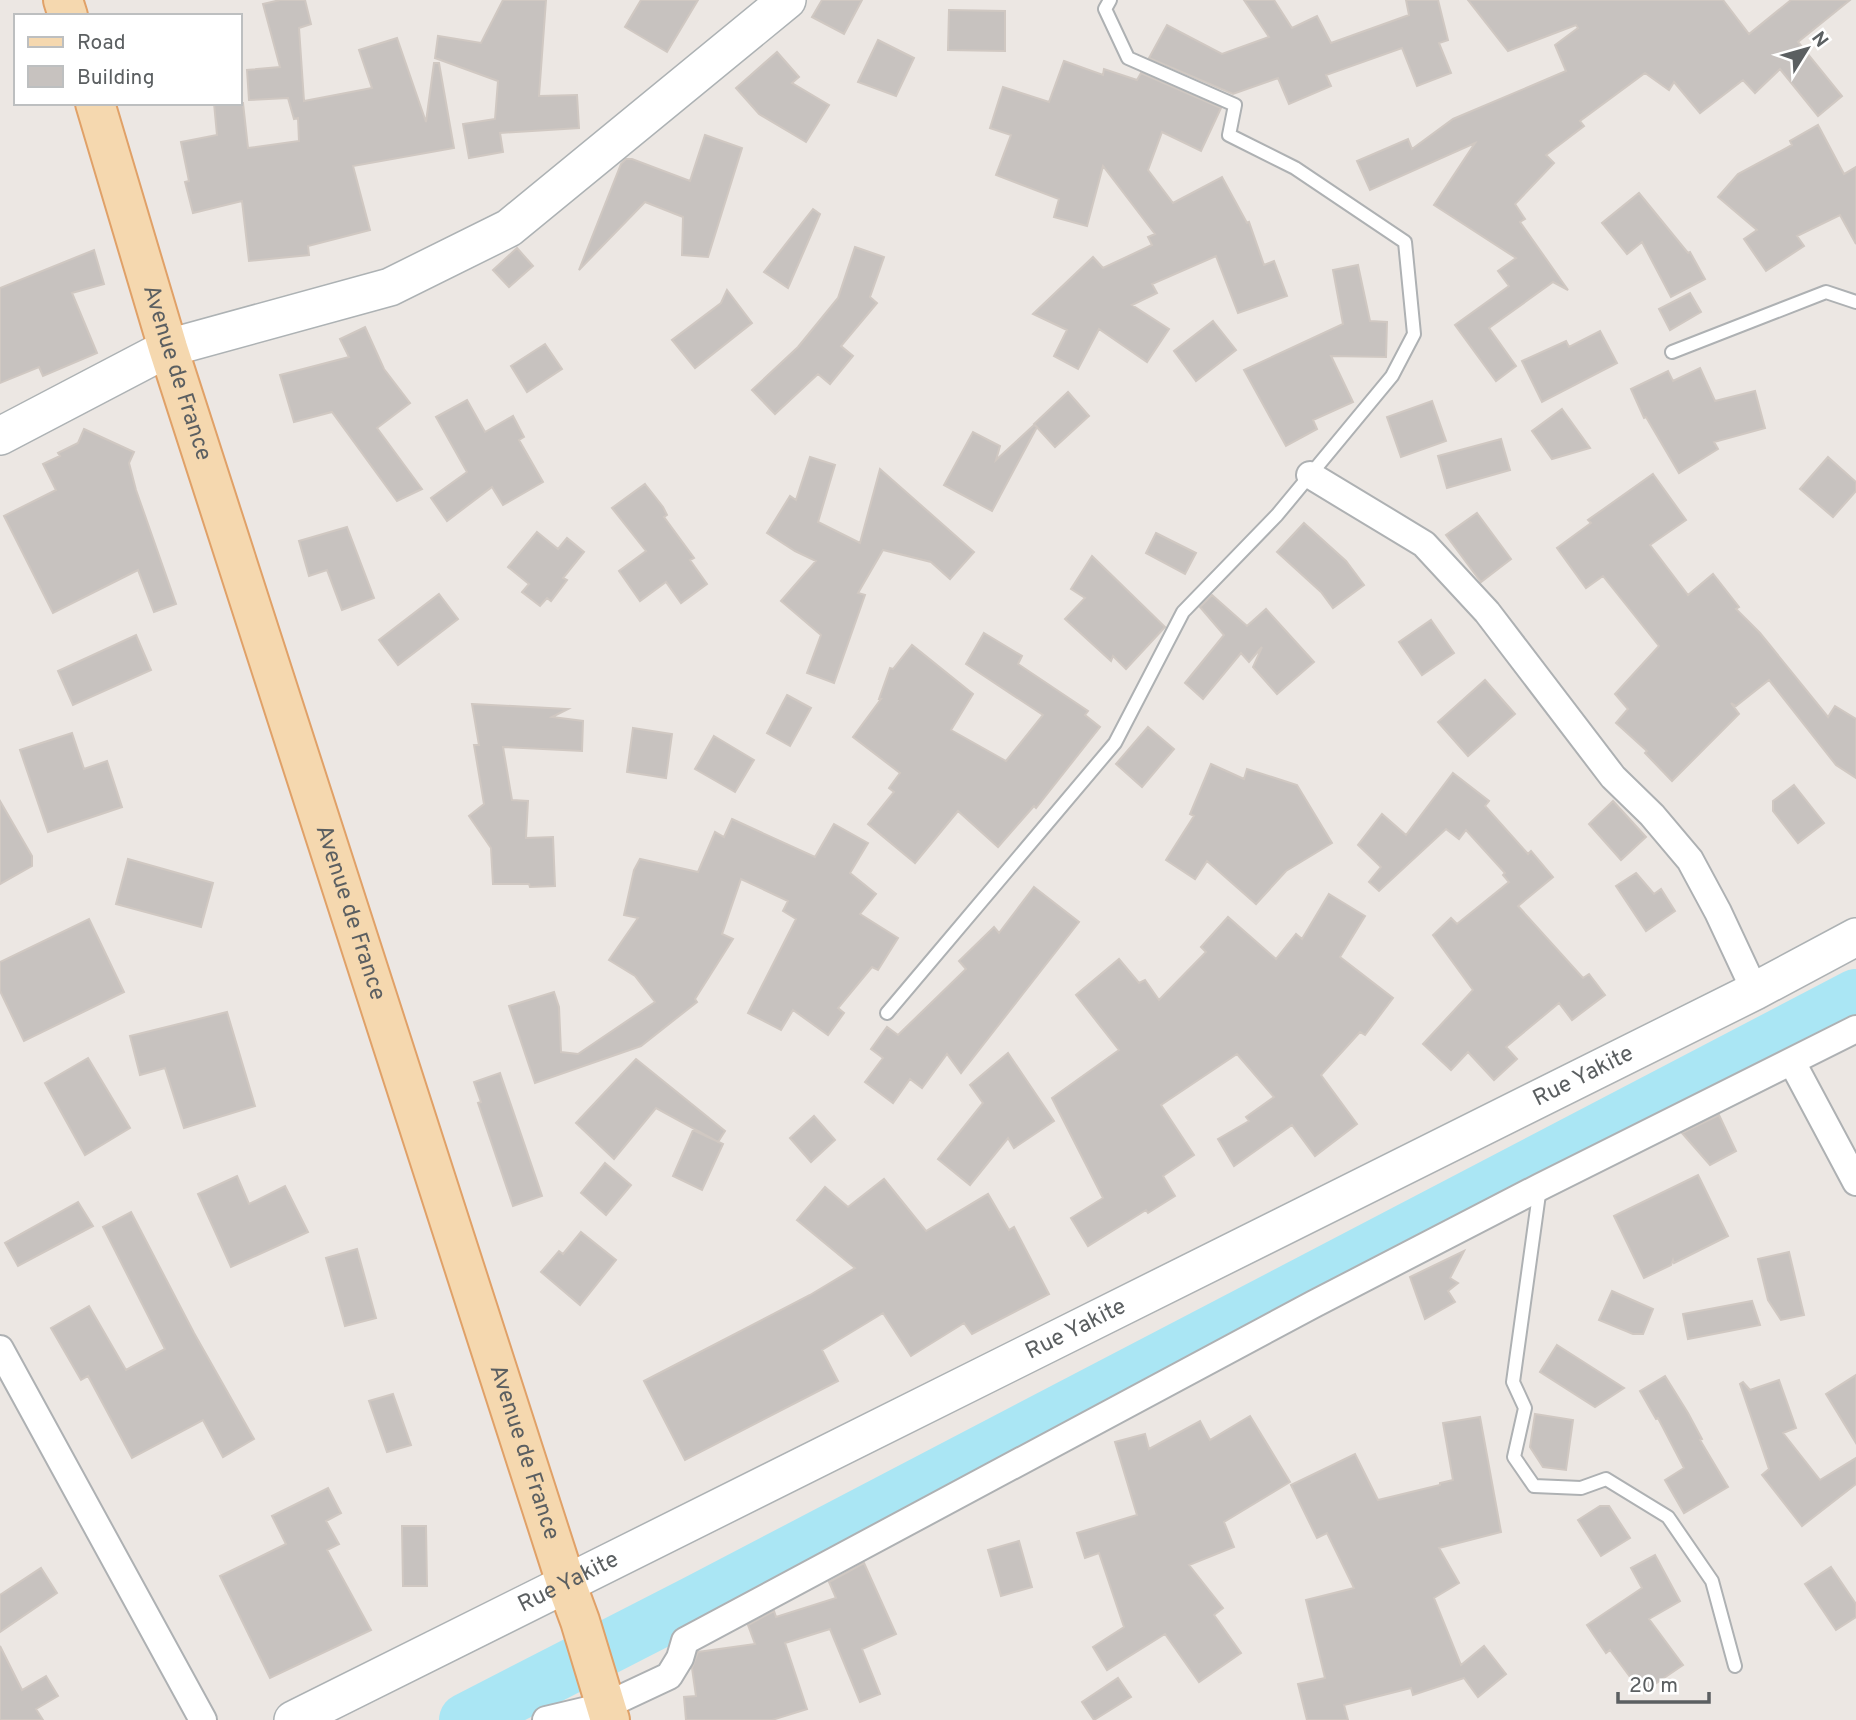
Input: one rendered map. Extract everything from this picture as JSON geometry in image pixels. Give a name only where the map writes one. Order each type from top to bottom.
[{"type":"main road","points":[[0,436],[169,348],[390,287],[509,228],[787,0]]},
{"type":"main road","name":"Avenue de France","points":[[96,105],[169,348],[605,1704]]},
{"type":"main road","name":"Rue Yakite","points":[[293,1720],[1755,991],[1856,937]]},
{"type":"street","points":[[1310,475],[1424,544],[1487,612],[1613,777],[1652,815],[1690,860],[1755,991]]},
{"type":"street","points":[[546,1720],[605,1704],[669,1676],[681,1658],[685,1641],[1302,1310],[1856,1029]]},
{"type":"street","points":[[1792,1062],[1856,1182]]},
{"type":"street","points":[[0,1349],[203,1720]]},
{"type":"lane","points":[[887,1013],[1115,743],[1183,612],[1277,515],[1392,376],[1414,334],[1405,242],[1295,168],[1229,135],[1235,105],[1128,58],[1105,9],[1110,0]]},
{"type":"lane","points":[[1672,352],[1826,292],[1856,302]]},
{"type":"lane","points":[[1540,1187],[1513,1382],[1525,1408],[1514,1457],[1534,1486],[1581,1488],[1606,1479],[1668,1517],[1713,1581],[1735,1666]]},
{"type":"building","points":[[280,0],[305,0],[311,24],[299,28],[304,101],[372,88],[359,50],[397,38],[426,122],[434,63],[439,63],[454,148],[353,166],[370,230],[308,246],[309,255],[249,261],[242,201],[193,213],[185,182],[189,181],[181,142],[217,135],[214,105],[242,103],[248,148],[299,141],[298,118],[294,119],[288,98],[249,100],[247,70],[280,67],[263,4]]},
{"type":"building","points":[[503,0],[546,0],[539,96],[577,95],[579,128],[500,133],[503,152],[469,158],[463,124],[495,119],[498,81],[435,58],[438,36],[481,43]]},
{"type":"building","points":[[641,0],[698,0],[667,52],[625,27]]},
{"type":"building","points":[[822,0],[862,0],[844,34],[812,17]]},
{"type":"building","points":[[1244,0],[1274,0],[1292,28],[1317,16],[1331,43],[1409,15],[1406,0],[1438,0],[1448,40],[1439,43],[1451,73],[1417,86],[1402,48],[1326,75],[1331,86],[1289,104],[1278,78],[1233,94],[1149,58],[1167,25],[1222,54],[1269,37]]},
{"type":"building","points":[[1468,0],[1723,0],[1749,34],[1791,0],[1850,0],[1798,42],[1842,96],[1818,116],[1780,69],[1755,93],[1743,80],[1700,113],[1674,82],[1669,90],[1645,73],[1580,121],[1584,126],[1546,155],[1554,163],[1515,204],[1525,219],[1520,222],[1568,290],[1553,282],[1489,328],[1516,366],[1496,381],[1455,325],[1509,286],[1498,271],[1516,258],[1434,205],[1475,143],[1370,190],[1357,161],[1408,139],[1412,149],[1453,119],[1566,71],[1555,45],[1578,28],[1576,25],[1508,51]]},
{"type":"building","points":[[949,10],[1005,11],[1005,51],[948,50]]},
{"type":"building","points":[[878,40],[914,58],[896,96],[858,82]]},
{"type":"building","points":[[777,52],[799,77],[792,83],[829,105],[806,142],[759,114],[736,88]]},
{"type":"building","points":[[1064,61],[1103,75],[1104,69],[1137,80],[1141,73],[1221,108],[1201,151],[1162,132],[1148,170],[1173,203],[1222,177],[1247,223],[1249,222],[1264,265],[1274,261],[1287,296],[1238,313],[1216,256],[1152,284],[1157,293],[1132,305],[1169,329],[1147,362],[1099,329],[1078,369],[1054,356],[1067,330],[1033,314],[1093,257],[1103,268],[1152,245],[1148,237],[1155,234],[1103,166],[1087,226],[1054,217],[1059,199],[996,175],[1011,135],[990,128],[1003,87],[1049,102]]},
{"type":"building","points":[[1818,125],[1844,174],[1856,167],[1856,244],[1840,215],[1797,236],[1804,246],[1766,271],[1744,239],[1757,230],[1718,197],[1738,174],[1792,145],[1790,141]]},
{"type":"building","points":[[705,135],[742,148],[708,257],[682,255],[683,217],[645,202],[579,270],[621,164],[626,159],[632,159],[690,181]]},
{"type":"building","points":[[1639,193],[1688,253],[1690,252],[1705,279],[1671,297],[1642,242],[1627,254],[1602,223]]},
{"type":"building","points":[[813,209],[820,214],[788,288],[764,272]]},
{"type":"building","points":[[855,247],[884,257],[870,297],[877,303],[841,346],[853,356],[830,384],[818,374],[775,414],[752,390],[798,347],[838,298]]},
{"type":"building","points":[[517,248],[533,266],[509,287],[493,270]]},
{"type":"building","points":[[94,250],[104,284],[72,293],[97,353],[43,376],[39,367],[0,383],[0,288]]},
{"type":"building","points":[[1358,265],[1370,321],[1387,322],[1386,357],[1331,356],[1353,402],[1313,420],[1317,429],[1286,446],[1244,370],[1343,324],[1333,270]]},
{"type":"building","points":[[727,290],[752,323],[695,368],[672,340],[721,303]]},
{"type":"building","points":[[1690,293],[1701,312],[1670,330],[1659,309]]},
{"type":"building","points":[[1213,321],[1236,350],[1196,381],[1174,351]]},
{"type":"building","points":[[365,327],[384,369],[410,403],[377,428],[422,489],[397,501],[332,412],[294,422],[280,375],[349,357],[340,339]]},
{"type":"building","points":[[1600,331],[1617,363],[1542,402],[1522,361],[1566,341],[1569,347]]},
{"type":"building","points":[[545,344],[562,369],[527,392],[511,366]]},
{"type":"building","points":[[1700,368],[1715,401],[1755,391],[1765,428],[1714,442],[1718,449],[1679,473],[1646,417],[1644,418],[1631,389],[1668,371],[1673,381]]},
{"type":"building","points":[[1068,392],[1089,416],[1055,447],[1034,424]]},
{"type":"building","points":[[467,400],[485,432],[513,416],[524,437],[519,440],[543,482],[503,505],[492,487],[447,521],[431,498],[467,472],[436,417]]},
{"type":"building","points":[[1432,401],[1446,441],[1401,457],[1387,417]]},
{"type":"building","points":[[1562,409],[1590,448],[1552,459],[1532,431]]},
{"type":"building","points":[[1034,425],[1037,427],[992,511],[944,485],[973,432],[1000,446],[996,460]]},
{"type":"building","points":[[84,429],[134,452],[129,463],[136,490],[176,604],[154,612],[138,570],[53,613],[4,516],[56,490],[43,464],[78,443]]},
{"type":"building","points":[[1501,439],[1510,470],[1447,488],[1438,456]]},
{"type":"building","points":[[810,457],[835,465],[818,522],[860,543],[880,469],[974,552],[950,579],[931,562],[883,550],[858,593],[865,595],[834,683],[807,673],[821,635],[781,601],[816,561],[767,533],[790,496],[796,500]]},
{"type":"building","points":[[1828,457],[1856,482],[1856,491],[1833,517],[1800,489]]},
{"type":"building","points":[[1653,474],[1686,520],[1650,545],[1688,595],[1713,574],[1739,607],[1736,609],[1760,633],[1828,717],[1835,706],[1856,719],[1856,778],[1836,765],[1769,680],[1736,706],[1731,703],[1739,714],[1672,781],[1645,753],[1647,751],[1616,723],[1628,709],[1615,694],[1659,646],[1603,576],[1586,588],[1557,548],[1591,523],[1588,520]]},
{"type":"building","points":[[645,484],[663,507],[667,515],[664,517],[694,558],[690,560],[707,584],[681,603],[666,582],[640,601],[619,571],[646,551],[612,508]]},
{"type":"building","points":[[1477,513],[1511,559],[1481,582],[1446,535]]},
{"type":"building","points":[[1304,523],[1346,561],[1364,585],[1333,608],[1321,592],[1277,552]]},
{"type":"building","points":[[347,527],[374,598],[342,610],[327,570],[309,576],[299,541]]},
{"type":"building","points":[[537,532],[558,549],[567,538],[584,552],[563,578],[567,580],[551,601],[547,598],[540,606],[522,592],[529,584],[508,567]]},
{"type":"building","points":[[1156,533],[1196,553],[1185,574],[1146,553]]},
{"type":"building","points":[[1092,556],[1165,627],[1126,669],[1113,656],[1111,661],[1065,619],[1085,598],[1071,589]]},
{"type":"building","points":[[439,594],[458,619],[398,665],[379,640]]},
{"type":"building","points":[[1212,595],[1247,626],[1266,609],[1314,662],[1277,694],[1253,667],[1262,647],[1249,662],[1241,653],[1203,699],[1185,683],[1224,635],[1200,607]]},
{"type":"building","points":[[1431,620],[1454,653],[1422,675],[1399,642]]},
{"type":"building","points":[[984,633],[1022,656],[1018,664],[1088,711],[1085,715],[1100,727],[1036,808],[1034,806],[998,847],[958,811],[915,863],[868,824],[894,792],[889,788],[900,773],[853,737],[881,699],[890,668],[893,669],[912,645],[973,694],[951,730],[1006,761],[1043,715],[966,664]]},
{"type":"building","points":[[136,635],[151,670],[73,705],[58,671]]},
{"type":"building","points":[[1485,680],[1515,714],[1468,756],[1438,722]]},
{"type":"building","points":[[787,695],[811,708],[790,746],[767,733]]},
{"type":"building","points":[[472,704],[568,709],[552,717],[583,721],[582,751],[503,747],[512,800],[528,801],[526,838],[553,837],[555,886],[493,884],[491,848],[469,816],[484,804],[474,745],[479,745]]},
{"type":"building","points":[[1148,727],[1174,749],[1142,787],[1116,764]]},
{"type":"building","points":[[633,728],[672,734],[666,778],[627,772]]},
{"type":"building","points":[[72,733],[84,769],[107,761],[122,807],[48,832],[20,750]]},
{"type":"building","points":[[714,736],[754,760],[735,792],[695,769]]},
{"type":"building","points":[[1211,764],[1244,779],[1247,769],[1297,785],[1332,843],[1286,871],[1256,904],[1207,861],[1195,879],[1166,860],[1194,816],[1190,814]]},
{"type":"building","points":[[1453,773],[1489,801],[1485,806],[1528,854],[1531,851],[1553,877],[1518,906],[1583,978],[1589,974],[1605,995],[1572,1020],[1559,1003],[1506,1047],[1517,1059],[1494,1080],[1468,1052],[1451,1070],[1423,1044],[1473,990],[1433,935],[1451,918],[1457,924],[1509,882],[1503,875],[1505,873],[1466,830],[1459,839],[1446,829],[1379,891],[1369,882],[1381,867],[1358,845],[1382,814],[1406,835]]},
{"type":"building","points":[[1794,785],[1824,823],[1798,843],[1773,811],[1773,801]]},
{"type":"building","points":[[0,801],[32,856],[32,866],[0,884]]},
{"type":"building","points":[[1613,801],[1646,837],[1621,860],[1589,824]]},
{"type":"building","points":[[732,819],[815,857],[834,824],[868,843],[850,873],[876,894],[860,914],[898,938],[878,970],[872,967],[838,1008],[844,1013],[828,1035],[793,1010],[781,1030],[748,1013],[796,919],[783,911],[788,901],[741,879],[722,934],[733,939],[695,999],[697,1002],[641,1046],[535,1083],[509,1006],[554,992],[559,1007],[561,1052],[578,1054],[655,1002],[635,976],[609,960],[638,918],[624,915],[634,870],[640,859],[698,872],[715,832],[724,837]]},
{"type":"building","points":[[128,859],[213,883],[201,927],[116,904]]},
{"type":"building","points":[[1636,873],[1654,894],[1661,889],[1675,911],[1646,931],[1616,886]]},
{"type":"building","points":[[1034,887],[1079,922],[961,1073],[947,1054],[922,1088],[910,1079],[893,1103],[865,1082],[883,1058],[871,1049],[887,1027],[898,1035],[966,969],[959,961],[994,927],[999,933]]},
{"type":"building","points":[[1329,894],[1365,916],[1340,957],[1393,998],[1365,1035],[1360,1032],[1321,1075],[1357,1124],[1315,1156],[1292,1125],[1234,1166],[1218,1139],[1249,1121],[1246,1117],[1274,1097],[1237,1054],[1161,1105],[1194,1155],[1163,1176],[1175,1196],[1148,1213],[1146,1210],[1088,1246],[1071,1218],[1103,1198],[1052,1098],[1119,1050],[1076,995],[1119,959],[1139,983],[1145,980],[1159,1000],[1206,952],[1201,947],[1228,917],[1276,959],[1296,934],[1302,939]]},
{"type":"building","points":[[89,919],[124,992],[24,1041],[0,991],[0,962]]},
{"type":"building","points":[[227,1012],[255,1106],[184,1128],[165,1068],[140,1075],[130,1036]]},
{"type":"building","points":[[1008,1053],[1054,1121],[1014,1148],[1008,1138],[970,1185],[938,1159],[983,1103],[970,1085]]},
{"type":"building","points":[[88,1058],[130,1128],[85,1155],[45,1083]]},
{"type":"building","points":[[636,1059],[725,1131],[718,1142],[656,1108],[614,1159],[576,1123]]},
{"type":"building","points":[[500,1073],[542,1196],[513,1206],[478,1103],[481,1102],[474,1082]]},
{"type":"building","points":[[1719,1115],[1736,1151],[1710,1165],[1682,1133]]},
{"type":"building","points":[[814,1116],[835,1140],[811,1162],[790,1138]]},
{"type":"building","points":[[693,1130],[723,1144],[702,1190],[673,1176]]},
{"type":"building","points":[[605,1163],[631,1185],[606,1215],[581,1193]]},
{"type":"building","points":[[1698,1175],[1728,1236],[1674,1263],[1673,1260],[1671,1265],[1644,1278],[1614,1216]]},
{"type":"building","points":[[237,1176],[249,1204],[285,1186],[308,1232],[231,1267],[198,1194]]},
{"type":"building","points":[[884,1179],[926,1231],[988,1194],[1009,1230],[1014,1227],[1049,1294],[972,1334],[964,1323],[911,1356],[883,1313],[822,1350],[838,1381],[685,1460],[644,1381],[810,1295],[855,1268],[797,1220],[825,1187],[848,1207]]},
{"type":"building","points":[[78,1202],[93,1226],[18,1266],[5,1243]]},
{"type":"building","points":[[131,1212],[194,1333],[254,1439],[223,1457],[203,1420],[132,1458],[88,1376],[81,1380],[51,1328],[89,1306],[126,1370],[165,1349],[103,1227]]},
{"type":"building","points":[[581,1232],[616,1260],[580,1305],[541,1272],[559,1251],[563,1254]]},
{"type":"building","points":[[357,1249],[376,1318],[345,1326],[326,1258]]},
{"type":"building","points":[[1464,1251],[1450,1278],[1458,1283],[1448,1291],[1455,1302],[1425,1319],[1410,1277]]},
{"type":"building","points":[[1789,1252],[1804,1315],[1781,1320],[1768,1300],[1758,1259]]},
{"type":"building","points":[[1612,1291],[1653,1309],[1643,1334],[1633,1334],[1599,1320]]},
{"type":"building","points":[[1752,1301],[1760,1325],[1688,1339],[1683,1314]]},
{"type":"building","points":[[1557,1345],[1624,1388],[1595,1407],[1540,1372]]},
{"type":"building","points":[[1856,1375],[1856,1443],[1826,1394]]},
{"type":"building","points":[[1665,1376],[1728,1487],[1684,1513],[1665,1480],[1684,1468],[1658,1418],[1656,1419],[1640,1391]]},
{"type":"building","points":[[1779,1380],[1796,1428],[1783,1433],[1820,1480],[1856,1458],[1856,1484],[1802,1526],[1762,1475],[1769,1469],[1740,1384],[1743,1382],[1750,1390]]},
{"type":"building","points":[[393,1394],[411,1445],[387,1452],[369,1401]]},
{"type":"building","points":[[1535,1414],[1573,1420],[1566,1470],[1543,1467],[1530,1447]]},
{"type":"building","points":[[1250,1416],[1290,1482],[1224,1522],[1234,1547],[1189,1565],[1223,1608],[1214,1615],[1241,1653],[1199,1682],[1165,1634],[1107,1670],[1093,1647],[1124,1627],[1099,1553],[1085,1558],[1077,1533],[1137,1515],[1115,1442],[1145,1434],[1149,1449],[1200,1421],[1210,1440]]},
{"type":"building","points":[[1480,1417],[1501,1532],[1439,1548],[1459,1583],[1434,1598],[1461,1665],[1484,1646],[1506,1674],[1478,1697],[1464,1678],[1413,1695],[1411,1688],[1344,1705],[1348,1720],[1307,1720],[1298,1684],[1325,1678],[1306,1600],[1354,1588],[1327,1533],[1317,1538],[1291,1485],[1355,1454],[1378,1500],[1440,1485],[1453,1480],[1443,1423]]},
{"type":"building","points":[[328,1488],[341,1513],[326,1521],[339,1544],[327,1550],[371,1630],[270,1678],[220,1576],[286,1544],[272,1516]]},
{"type":"building","points":[[1600,1506],[1609,1506],[1630,1538],[1601,1556],[1578,1520]]},
{"type":"building","points":[[402,1526],[426,1526],[427,1586],[403,1586]]},
{"type":"building","points":[[1019,1541],[1032,1587],[1001,1596],[988,1550]]},
{"type":"building","points":[[1655,1555],[1680,1601],[1649,1619],[1683,1665],[1642,1693],[1610,1650],[1606,1653],[1587,1625],[1642,1588],[1631,1568]]},
{"type":"building","points":[[864,1563],[896,1634],[862,1649],[880,1694],[860,1702],[830,1629],[785,1643],[807,1709],[772,1720],[686,1720],[684,1697],[696,1696],[692,1668],[698,1652],[755,1644],[748,1625],[774,1611],[776,1617],[836,1598],[829,1582]]},
{"type":"building","points":[[1831,1567],[1856,1604],[1856,1617],[1836,1630],[1805,1584]]},
{"type":"building","points":[[41,1568],[57,1593],[0,1632],[0,1595]]},
{"type":"building","points":[[0,1646],[22,1690],[46,1676],[58,1696],[36,1709],[43,1720],[0,1720]]},
{"type":"building","points":[[1118,1678],[1131,1697],[1094,1720],[1082,1702]]},
{"type":"waterway","points":[[466,1720],[1856,996]]}]
